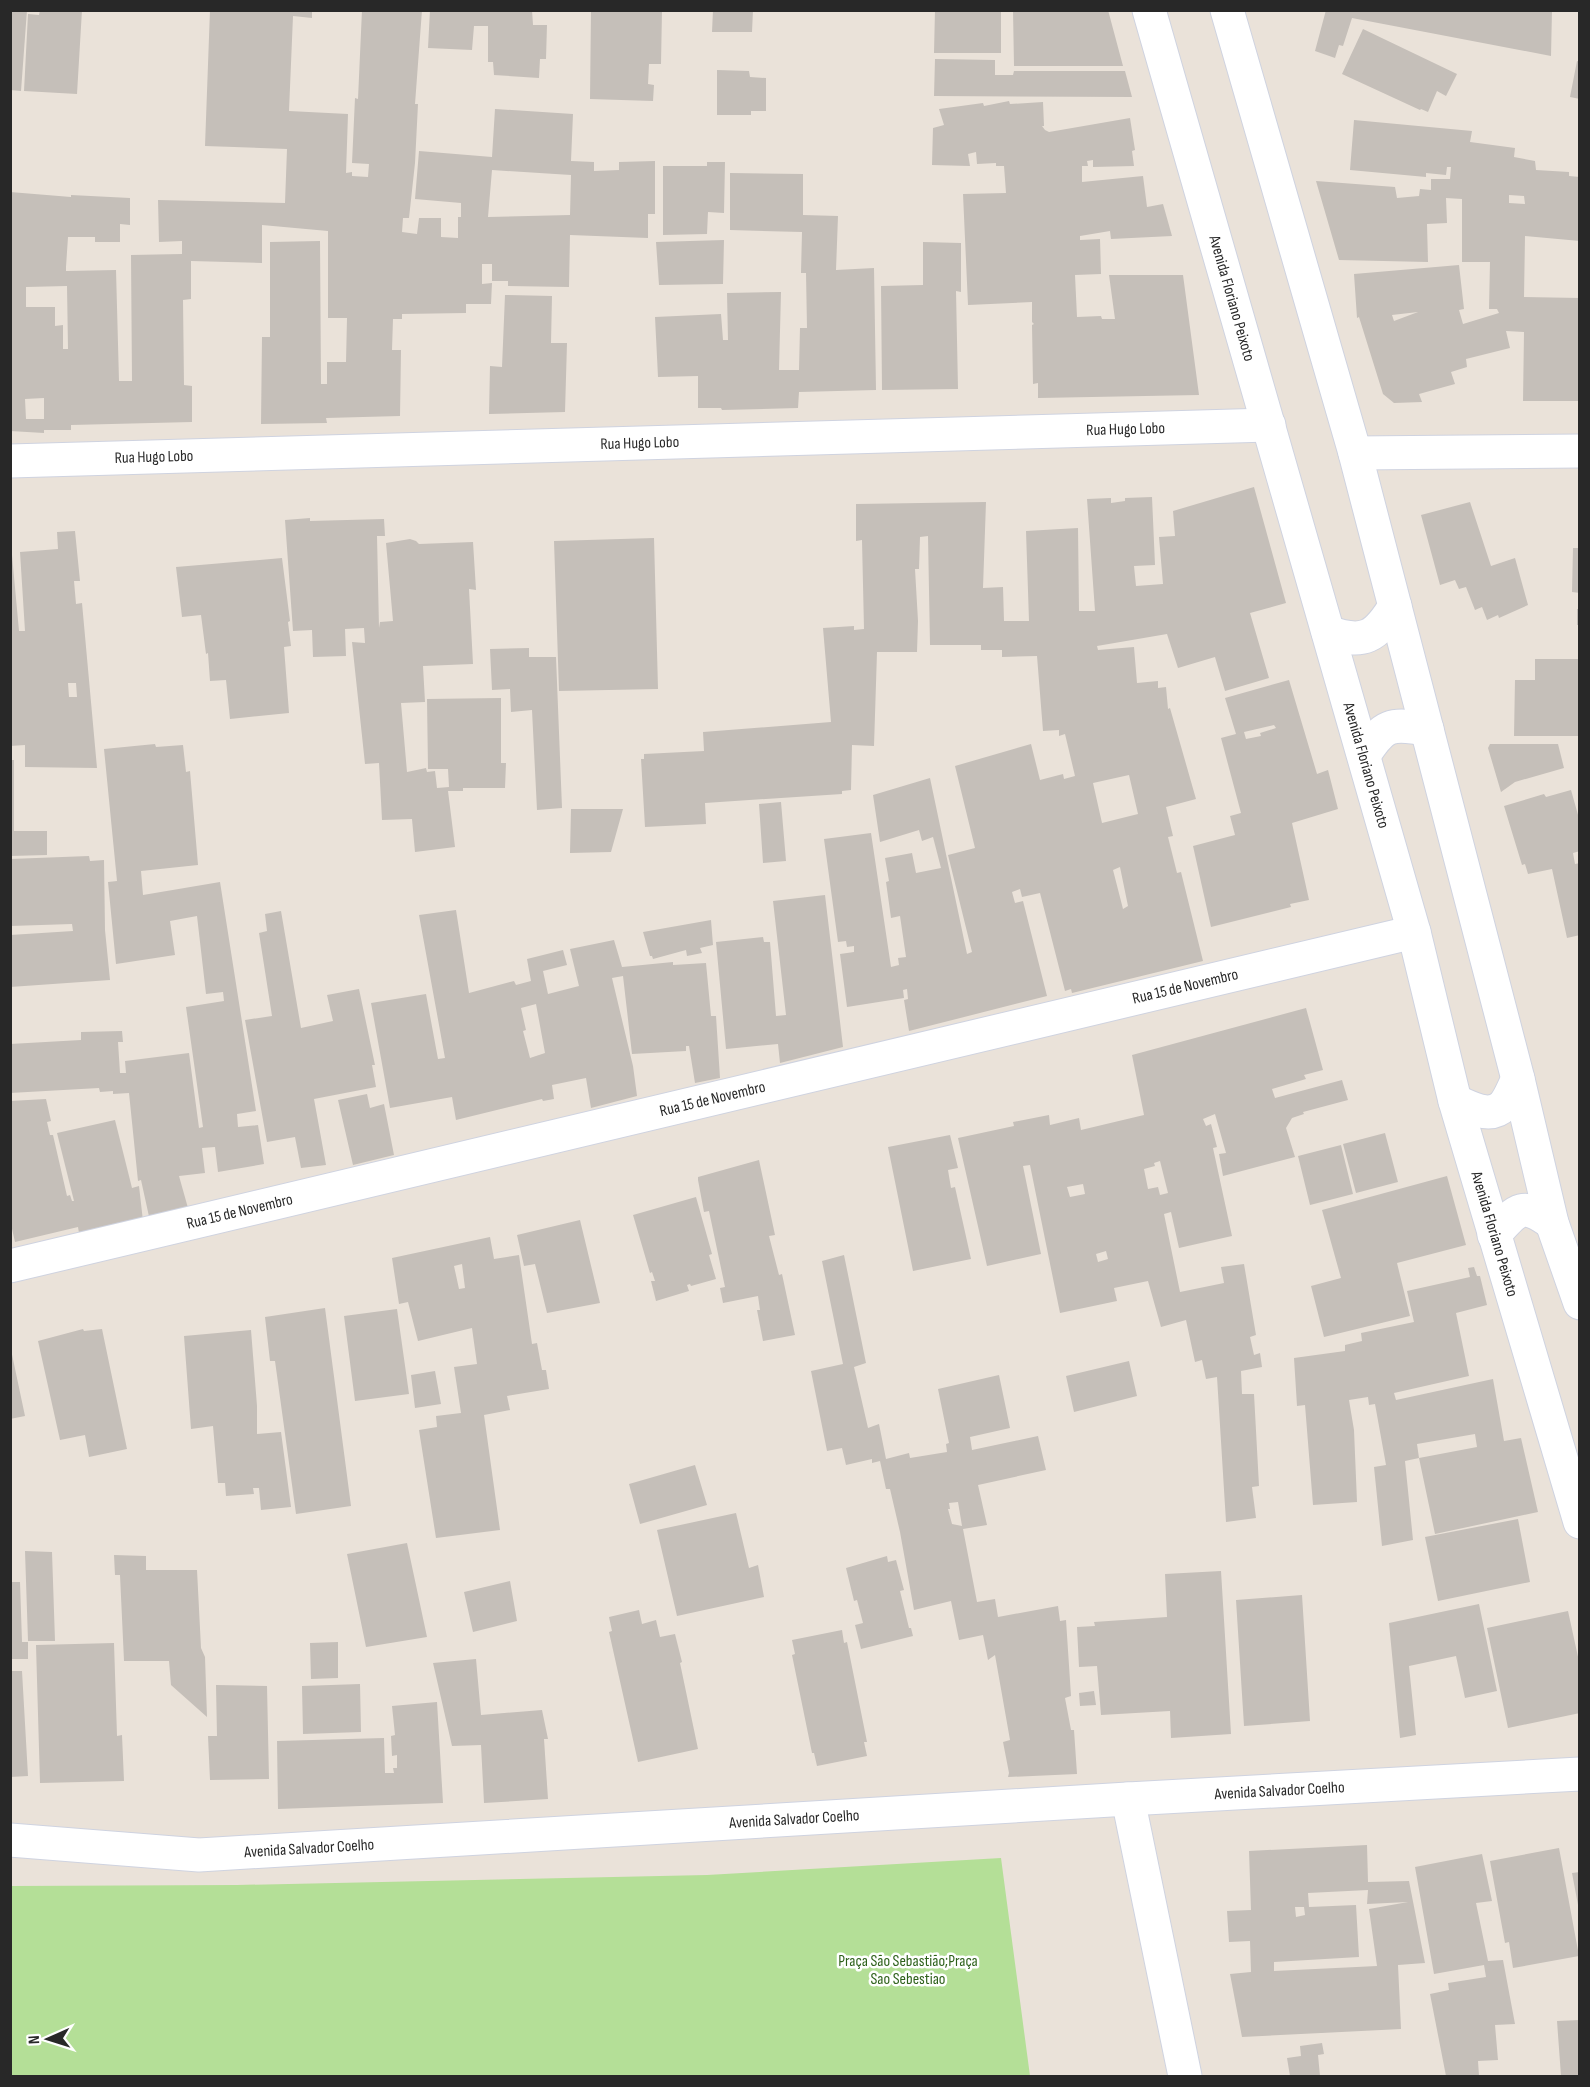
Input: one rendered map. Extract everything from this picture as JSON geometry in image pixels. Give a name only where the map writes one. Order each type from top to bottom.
[{"type":"street","name":"Avenida Floriano Peixoto","points":[[1149,10],[1414,932],[1455,1101],[1580,1522]]},
{"type":"street","points":[[1227,10],[1355,453],[1518,1079],[1552,1222],[1580,1304]]},
{"type":"street","name":"Rua Hugo Lobo","points":[[10,461],[1269,424]]},
{"type":"street","points":[[1355,453],[1580,451]]},
{"type":"street","points":[[1328,632],[1346,639],[1363,638],[1383,626],[1395,606]]},
{"type":"street","points":[[1364,755],[1376,737],[1388,727],[1407,726],[1427,729]]},
{"type":"street","name":"Rua 15 de Novembro","points":[[10,1266],[1414,932]]},
{"type":"street","points":[[1455,1101],[1477,1110],[1492,1112],[1504,1105],[1518,1079]]},
{"type":"street","points":[[1494,1234],[1510,1216],[1524,1209],[1534,1210],[1552,1222]]},
{"type":"street","name":"Avenida Salvador Coelho","points":[[10,1840],[199,1855],[1580,1774]]},
{"type":"street","points":[[1128,1799],[1185,2076]]},
{"type":"green space","name":"Praça São Sebastião;Praça Sao Sebestiao","points":[[1001,1858],[1030,2076],[11,2076],[11,1886],[237,1885],[707,1875]]},
{"type":"building","points":[[10,10],[27,10],[21,91],[10,90]]},
{"type":"building","points":[[40,10],[82,10],[77,94],[24,91],[28,14],[39,15]]},
{"type":"building","points":[[210,10],[312,10],[312,18],[293,16],[289,111],[348,114],[346,173],[352,172],[352,176],[368,177],[369,164],[352,163],[355,98],[358,99],[362,10],[422,10],[415,104],[418,104],[415,163],[409,218],[403,218],[402,232],[417,234],[419,218],[441,218],[441,237],[458,238],[461,203],[415,199],[419,151],[492,157],[495,109],[573,114],[571,161],[594,162],[594,171],[619,170],[619,162],[655,161],[655,214],[648,214],[648,238],[570,235],[569,287],[508,286],[508,281],[492,281],[492,264],[482,264],[482,284],[492,283],[491,304],[466,304],[466,313],[402,314],[402,319],[393,319],[392,350],[401,350],[400,416],[326,418],[327,423],[261,424],[262,337],[270,337],[270,242],[320,241],[321,384],[327,384],[327,362],[346,362],[347,318],[328,318],[328,231],[262,225],[262,263],[191,261],[191,299],[183,300],[184,385],[192,386],[192,422],[71,425],[71,430],[44,430],[44,433],[10,431],[10,192],[71,197],[71,195],[130,198],[130,225],[120,224],[120,242],[95,242],[95,237],[68,237],[66,271],[116,270],[119,381],[132,381],[131,255],[182,254],[182,241],[159,242],[158,200],[285,203],[287,149],[205,146]],"holes":[[[492,170],[571,175],[570,215],[488,217]],[[67,286],[68,349],[63,349],[63,325],[55,326],[55,307],[26,307],[26,287]],[[44,398],[44,419],[26,419],[25,399]]]},
{"type":"building","points":[[430,10],[532,10],[533,25],[547,25],[546,59],[540,59],[539,78],[494,75],[493,62],[488,62],[488,26],[474,26],[472,50],[428,48]]},
{"type":"building","points":[[591,10],[662,10],[661,64],[649,64],[648,84],[654,85],[653,101],[590,99]]},
{"type":"building","points":[[713,10],[753,10],[752,32],[712,32]]},
{"type":"building","points":[[935,10],[1001,10],[1001,53],[934,53]]},
{"type":"building","points":[[1013,10],[1108,10],[1123,66],[1014,66]]},
{"type":"building","points":[[1326,10],[1552,10],[1551,56],[1352,18],[1343,46],[1339,45],[1335,58],[1315,51]]},
{"type":"building","points":[[1363,29],[1457,74],[1446,96],[1437,91],[1428,112],[1342,74]]},
{"type":"building","points":[[935,59],[995,60],[995,75],[1013,75],[1014,71],[1125,71],[1132,97],[934,96]]},
{"type":"building","points":[[1577,61],[1580,62],[1580,99],[1570,97]]},
{"type":"building","points":[[717,70],[749,71],[750,77],[766,78],[766,111],[751,111],[751,115],[717,115]]},
{"type":"building","points":[[1009,101],[1010,104],[1043,102],[1044,126],[1042,126],[1049,132],[1130,118],[1135,150],[1132,151],[1134,166],[1093,167],[1093,160],[1087,161],[1088,166],[1082,166],[1082,182],[1143,176],[1147,207],[1163,204],[1172,236],[1111,239],[1110,231],[1080,236],[1080,240],[1100,239],[1101,274],[1075,275],[1077,317],[1101,316],[1102,319],[1115,319],[1109,275],[1183,275],[1199,395],[1038,398],[1038,383],[1033,384],[1032,302],[968,305],[963,194],[1006,193],[1004,166],[996,166],[996,163],[977,164],[976,152],[968,154],[970,166],[932,165],[933,128],[944,125],[939,109],[983,103],[984,106]]},
{"type":"building","points":[[1354,120],[1472,131],[1470,142],[1515,148],[1514,157],[1535,161],[1536,170],[1569,172],[1569,176],[1580,177],[1580,241],[1525,236],[1524,297],[1580,298],[1580,401],[1523,401],[1524,332],[1506,331],[1510,348],[1466,359],[1467,367],[1451,372],[1455,384],[1419,394],[1422,402],[1394,403],[1383,394],[1359,317],[1357,318],[1354,274],[1459,265],[1464,309],[1459,310],[1463,324],[1499,313],[1497,309],[1489,309],[1490,262],[1462,262],[1462,199],[1446,198],[1447,223],[1427,224],[1428,262],[1339,260],[1316,181],[1395,187],[1397,198],[1419,196],[1420,189],[1431,190],[1431,179],[1450,179],[1451,167],[1447,167],[1446,175],[1426,173],[1426,177],[1350,170]],"holes":[[[1509,195],[1524,196],[1525,204],[1509,203]],[[1418,312],[1394,321],[1392,315]]]},
{"type":"building","points":[[707,162],[725,162],[724,213],[708,212],[707,234],[663,235],[663,166],[707,166]]},
{"type":"building","points":[[730,173],[803,174],[803,215],[838,216],[836,270],[874,268],[876,390],[799,392],[798,408],[722,410],[721,408],[698,408],[698,376],[658,377],[655,317],[721,314],[723,340],[728,340],[727,293],[781,292],[779,370],[799,370],[800,328],[807,328],[806,273],[801,273],[802,232],[730,230]]},
{"type":"building","points":[[724,240],[723,284],[659,285],[656,242]]},
{"type":"building","points":[[923,242],[961,243],[961,292],[956,291],[958,389],[882,390],[881,286],[923,285]]},
{"type":"building","points":[[505,295],[552,296],[551,343],[567,343],[565,412],[489,414],[490,366],[502,367]]},
{"type":"building","points":[[1254,487],[1286,603],[1250,613],[1269,678],[1225,691],[1215,657],[1178,668],[1167,634],[1097,646],[1098,650],[1134,647],[1137,683],[1158,681],[1158,688],[1166,687],[1168,709],[1170,708],[1196,799],[1166,807],[1173,836],[1168,837],[1177,873],[1181,872],[1203,961],[1072,993],[1071,989],[1065,991],[1040,893],[1022,897],[1020,889],[1012,892],[1015,903],[1023,901],[1047,996],[909,1031],[904,1000],[908,999],[907,989],[903,990],[904,998],[847,1007],[840,954],[854,952],[854,946],[847,947],[846,941],[838,942],[824,839],[871,833],[891,967],[899,965],[898,958],[906,957],[900,916],[891,918],[885,858],[912,853],[916,873],[941,868],[933,837],[922,841],[919,830],[880,842],[873,795],[930,778],[967,954],[972,952],[948,855],[975,848],[955,766],[1031,744],[1040,780],[1063,774],[1064,779],[1075,776],[1065,734],[1059,736],[1059,730],[1043,731],[1037,656],[1002,657],[1002,650],[981,650],[981,645],[930,645],[928,536],[920,537],[919,569],[915,569],[917,652],[877,652],[874,746],[852,745],[851,790],[842,791],[842,794],[705,803],[706,824],[645,827],[641,759],[644,759],[644,754],[704,751],[703,732],[831,722],[823,628],[854,626],[854,630],[864,629],[862,540],[856,541],[856,504],[986,502],[983,588],[1003,587],[1004,621],[1029,621],[1026,531],[1078,528],[1079,611],[1095,611],[1087,499],[1111,498],[1111,503],[1125,501],[1125,498],[1152,497],[1155,565],[1134,566],[1136,586],[1163,584],[1159,537],[1175,536],[1173,511]],"holes":[[[1129,775],[1138,814],[1102,823],[1093,783]],[[1120,867],[1128,906],[1123,909],[1113,870]]]},
{"type":"building","points":[[1470,502],[1491,566],[1515,558],[1528,605],[1499,618],[1498,615],[1487,620],[1482,607],[1475,610],[1466,587],[1459,589],[1455,580],[1440,585],[1421,515]]},
{"type":"building","points":[[310,518],[310,521],[384,519],[385,536],[377,536],[379,628],[380,622],[393,621],[386,543],[410,539],[419,544],[473,542],[476,590],[469,589],[473,664],[423,666],[425,702],[401,703],[407,772],[426,768],[427,772],[435,771],[437,788],[449,787],[448,769],[428,769],[427,699],[501,698],[501,763],[506,763],[505,788],[463,788],[463,791],[448,791],[455,847],[415,852],[412,819],[382,820],[379,763],[365,764],[352,642],[365,643],[364,628],[345,629],[346,656],[313,657],[312,630],[293,631],[285,520]]},
{"type":"building","points":[[75,531],[80,581],[74,581],[76,604],[82,603],[97,768],[25,767],[25,745],[10,746],[10,555],[12,555],[19,631],[25,631],[20,552],[58,549],[57,532]],"holes":[[[68,683],[76,683],[77,697],[69,697]]]},
{"type":"building","points":[[654,538],[658,689],[559,691],[554,541]]},
{"type":"building","points":[[1573,548],[1580,548],[1580,593],[1572,592]]},
{"type":"building","points":[[282,558],[290,621],[288,622],[291,646],[284,647],[289,713],[230,719],[226,680],[210,681],[208,653],[206,654],[201,615],[182,617],[176,567]]},
{"type":"building","points":[[1577,609],[1580,609],[1580,625],[1577,625]]},
{"type":"building","points":[[529,648],[529,657],[556,657],[562,808],[537,810],[532,710],[511,712],[510,689],[492,690],[490,649]]},
{"type":"building","points":[[1535,659],[1580,659],[1580,736],[1514,736],[1515,680],[1535,680]]},
{"type":"building","points":[[1289,680],[1317,774],[1328,770],[1338,809],[1292,823],[1309,900],[1290,904],[1291,907],[1211,927],[1193,846],[1235,835],[1230,816],[1241,813],[1221,738],[1236,734],[1225,698]],"holes":[[[1274,725],[1276,728],[1260,733],[1261,736],[1246,739],[1244,732]]]},
{"type":"building","points":[[155,744],[156,747],[183,745],[186,772],[190,771],[198,865],[141,871],[143,895],[220,882],[256,1111],[237,1114],[238,1127],[258,1125],[264,1164],[218,1172],[215,1147],[202,1148],[205,1173],[179,1176],[188,1208],[150,1221],[141,1180],[138,1181],[129,1093],[100,1092],[99,1088],[10,1093],[10,1044],[81,1040],[81,1032],[122,1031],[123,1042],[118,1042],[120,1073],[126,1073],[125,1061],[189,1053],[199,1128],[203,1127],[186,1007],[224,1001],[223,992],[206,994],[197,916],[170,921],[175,955],[116,964],[108,882],[117,881],[104,749]]},
{"type":"building","points":[[1490,744],[1558,744],[1564,768],[1515,782],[1501,792],[1488,748]]},
{"type":"building","points":[[10,760],[14,760],[14,831],[47,831],[47,855],[10,856]]},
{"type":"building","points":[[1571,790],[1580,822],[1580,851],[1573,853],[1575,864],[1580,863],[1580,935],[1567,938],[1552,869],[1528,874],[1525,864],[1522,865],[1504,806],[1544,794],[1546,797]]},
{"type":"building","points":[[781,802],[786,861],[763,863],[759,804]]},
{"type":"building","points":[[571,809],[623,809],[611,852],[570,853]]},
{"type":"building","points":[[89,856],[90,861],[104,860],[105,930],[110,980],[10,987],[10,935],[73,931],[72,924],[10,926],[10,859]]},
{"type":"building","points":[[825,895],[843,1047],[780,1063],[778,1044],[726,1049],[716,942],[763,937],[764,942],[770,942],[776,1016],[786,1015],[773,901]]},
{"type":"building","points":[[456,910],[469,993],[514,981],[516,985],[531,981],[527,959],[563,950],[567,965],[543,971],[548,994],[579,986],[570,949],[614,940],[622,967],[673,962],[673,965],[706,963],[711,1016],[716,1016],[720,1078],[695,1083],[689,1046],[686,1046],[686,1051],[632,1054],[623,976],[612,978],[633,1066],[637,1096],[591,1108],[586,1078],[552,1085],[554,1099],[543,1101],[542,1099],[456,1120],[452,1097],[390,1108],[371,1003],[426,994],[438,1059],[445,1058],[419,915]],"holes":[[[536,1004],[545,1053],[530,1058],[523,1031],[526,1030],[521,1008]]]},
{"type":"building","points":[[281,911],[301,1028],[333,1021],[327,995],[359,989],[375,1065],[372,1065],[376,1087],[314,1099],[326,1165],[301,1168],[295,1137],[267,1142],[245,1020],[272,1016],[259,933],[267,931],[265,914]]},
{"type":"building","points":[[711,920],[713,945],[700,948],[702,953],[687,956],[686,950],[653,959],[650,956],[643,932]]},
{"type":"building","points":[[1306,1008],[1323,1070],[1304,1075],[1306,1079],[1272,1089],[1275,1098],[1342,1080],[1348,1100],[1303,1112],[1304,1114],[1292,1118],[1286,1128],[1295,1157],[1223,1176],[1219,1154],[1226,1153],[1215,1114],[1203,1119],[1206,1126],[1211,1124],[1217,1147],[1213,1148],[1232,1236],[1179,1248],[1171,1212],[1164,1214],[1180,1292],[1224,1283],[1221,1267],[1244,1264],[1256,1335],[1250,1337],[1254,1355],[1260,1353],[1262,1367],[1241,1371],[1242,1394],[1254,1394],[1259,1486],[1252,1487],[1256,1518],[1226,1522],[1217,1377],[1206,1379],[1202,1360],[1195,1362],[1186,1320],[1161,1327],[1148,1281],[1114,1288],[1117,1301],[1060,1313],[1030,1165],[1023,1166],[1041,1254],[987,1266],[958,1138],[1014,1126],[1013,1122],[1049,1115],[1050,1125],[1079,1118],[1081,1130],[1144,1115],[1132,1055]],"holes":[[[1160,1161],[1168,1193],[1160,1195],[1158,1187],[1148,1189],[1144,1169],[1155,1166],[1154,1163]],[[1083,1184],[1085,1194],[1070,1197],[1067,1187]],[[1106,1251],[1108,1259],[1098,1262],[1096,1254]]]},
{"type":"building","points":[[367,1094],[370,1108],[384,1104],[394,1155],[353,1165],[338,1100]]},
{"type":"building","points":[[46,1099],[51,1121],[47,1122],[50,1135],[53,1135],[67,1196],[70,1195],[74,1201],[57,1133],[115,1120],[132,1188],[139,1186],[143,1221],[79,1233],[78,1227],[15,1242],[10,1220],[10,1101]]},
{"type":"building","points":[[1385,1133],[1398,1182],[1356,1193],[1343,1144]]},
{"type":"building","points":[[950,1135],[958,1168],[948,1170],[951,1188],[955,1187],[971,1259],[913,1271],[888,1147]]},
{"type":"building","points":[[1341,1145],[1353,1194],[1310,1205],[1298,1156]]},
{"type":"building","points":[[759,1160],[775,1235],[769,1236],[779,1275],[782,1274],[795,1335],[763,1341],[757,1310],[760,1310],[758,1296],[723,1303],[720,1288],[725,1287],[709,1211],[704,1212],[698,1180],[698,1177]]},
{"type":"building","points":[[1447,1176],[1466,1245],[1397,1263],[1410,1316],[1324,1337],[1311,1286],[1341,1278],[1322,1210]]},
{"type":"building","points":[[696,1197],[712,1254],[709,1255],[716,1279],[687,1285],[689,1291],[656,1301],[651,1281],[655,1281],[652,1272],[650,1273],[633,1215]]},
{"type":"building","points":[[580,1220],[600,1303],[547,1313],[535,1264],[524,1266],[517,1235]]},
{"type":"building","points":[[490,1237],[494,1259],[519,1255],[532,1344],[537,1343],[542,1370],[546,1370],[549,1389],[507,1396],[510,1410],[484,1415],[500,1530],[436,1538],[419,1430],[437,1427],[436,1416],[461,1413],[454,1367],[477,1364],[472,1328],[418,1341],[408,1302],[399,1304],[392,1258]],"holes":[[[462,1264],[465,1288],[459,1289],[454,1266]]]},
{"type":"building","points":[[844,1255],[866,1363],[854,1367],[868,1428],[879,1424],[886,1459],[909,1453],[910,1458],[947,1452],[946,1444],[949,1443],[938,1389],[999,1375],[1010,1428],[970,1437],[972,1450],[1038,1436],[1046,1470],[978,1485],[987,1525],[963,1529],[977,1602],[995,1599],[998,1617],[1058,1606],[1060,1621],[1066,1620],[1071,1696],[1065,1698],[1071,1730],[1074,1730],[1077,1774],[1008,1777],[1003,1742],[1010,1740],[995,1655],[988,1660],[983,1635],[959,1640],[951,1601],[914,1610],[900,1532],[890,1489],[886,1489],[880,1461],[872,1463],[872,1459],[846,1465],[842,1448],[827,1451],[811,1371],[843,1364],[822,1261]],"holes":[[[958,1502],[962,1526],[952,1524],[948,1509],[950,1509],[949,1503]]]},
{"type":"building","points":[[1474,1267],[1477,1276],[1480,1276],[1487,1305],[1456,1313],[1469,1376],[1394,1393],[1396,1400],[1493,1379],[1504,1441],[1521,1438],[1538,1512],[1435,1534],[1419,1458],[1405,1461],[1413,1540],[1382,1546],[1374,1467],[1386,1465],[1375,1404],[1369,1405],[1368,1397],[1349,1400],[1354,1430],[1357,1502],[1313,1505],[1305,1405],[1297,1406],[1294,1358],[1345,1351],[1345,1345],[1362,1341],[1361,1333],[1414,1322],[1407,1291],[1470,1277],[1468,1268]],"holes":[[[1475,1434],[1477,1447],[1419,1458],[1417,1444]]]},
{"type":"building","points":[[325,1308],[351,1506],[296,1514],[275,1361],[270,1361],[265,1317]]},
{"type":"building","points":[[397,1309],[409,1394],[355,1401],[344,1316]]},
{"type":"building","points":[[83,1329],[84,1331],[102,1329],[127,1449],[89,1457],[85,1435],[60,1440],[38,1341]]},
{"type":"building","points":[[251,1330],[257,1434],[281,1432],[291,1507],[261,1510],[259,1488],[253,1488],[254,1494],[226,1496],[225,1483],[218,1483],[213,1426],[191,1429],[184,1336]]},
{"type":"building","points":[[10,1345],[25,1416],[10,1419]]},
{"type":"building","points":[[1129,1361],[1137,1396],[1074,1412],[1066,1376]]},
{"type":"building","points":[[435,1371],[441,1404],[415,1408],[411,1375]]},
{"type":"building","points":[[695,1465],[707,1505],[640,1524],[629,1484]]},
{"type":"building","points":[[736,1513],[749,1568],[758,1565],[764,1597],[677,1616],[657,1530]]},
{"type":"building","points":[[1518,1519],[1530,1582],[1438,1601],[1425,1537]]},
{"type":"building","points":[[407,1543],[427,1637],[366,1647],[347,1554]]},
{"type":"building","points":[[25,1551],[52,1552],[55,1641],[28,1641]]},
{"type":"building","points":[[114,1555],[146,1556],[146,1570],[197,1570],[201,1648],[205,1657],[207,1717],[171,1685],[169,1661],[124,1661],[120,1575],[115,1575]]},
{"type":"building","points":[[887,1556],[888,1562],[896,1560],[904,1590],[900,1591],[913,1636],[861,1649],[855,1625],[863,1623],[857,1600],[854,1601],[846,1568]]},
{"type":"building","points":[[1221,1571],[1231,1734],[1171,1738],[1170,1711],[1101,1715],[1097,1666],[1079,1667],[1077,1627],[1095,1626],[1094,1622],[1167,1617],[1165,1574]]},
{"type":"building","points":[[510,1581],[517,1621],[473,1632],[464,1592]]},
{"type":"building","points":[[10,1582],[20,1582],[22,1642],[28,1642],[28,1659],[10,1659]]},
{"type":"building","points":[[1302,1595],[1310,1721],[1244,1726],[1236,1600]]},
{"type":"building","points":[[1479,1604],[1497,1691],[1465,1698],[1456,1656],[1409,1666],[1416,1735],[1400,1738],[1389,1623]]},
{"type":"building","points":[[639,1610],[642,1624],[656,1620],[660,1637],[675,1634],[698,1749],[638,1762],[609,1632],[612,1631],[609,1617]]},
{"type":"building","points":[[1568,1611],[1580,1666],[1580,1713],[1508,1728],[1487,1628]]},
{"type":"building","points":[[842,1630],[844,1643],[847,1642],[867,1742],[864,1742],[867,1756],[817,1766],[814,1753],[812,1753],[792,1655],[795,1654],[792,1640]]},
{"type":"building","points":[[338,1642],[338,1678],[311,1679],[310,1643]]},
{"type":"building","points":[[114,1643],[117,1736],[122,1735],[124,1781],[40,1783],[36,1645]]},
{"type":"building","points":[[476,1659],[481,1715],[542,1710],[548,1739],[544,1739],[548,1799],[484,1803],[481,1745],[452,1746],[433,1663]]},
{"type":"building","points":[[10,1671],[22,1671],[28,1776],[10,1777]]},
{"type":"building","points":[[360,1684],[361,1732],[303,1734],[302,1686]]},
{"type":"building","points":[[216,1685],[267,1686],[269,1779],[210,1780],[208,1736],[217,1736]]},
{"type":"building","points":[[1094,1691],[1096,1705],[1080,1706],[1079,1693]]},
{"type":"building","points":[[437,1702],[443,1803],[278,1809],[277,1741],[384,1738],[385,1773],[394,1773],[393,1768],[397,1768],[397,1755],[392,1756],[391,1736],[395,1735],[392,1706]]},
{"type":"building","points":[[1367,1845],[1368,1882],[1409,1881],[1425,1963],[1398,1965],[1401,2029],[1242,2037],[1230,1974],[1251,1972],[1250,1941],[1229,1942],[1227,1911],[1251,1910],[1249,1851]],"holes":[[[1368,1890],[1367,1904],[1408,1902],[1369,1909],[1377,1966],[1274,1971],[1274,1962],[1359,1957],[1356,1905],[1309,1907],[1308,1893]],[[1295,1907],[1304,1907],[1305,1915],[1296,1917]]]},
{"type":"building","points":[[1559,1848],[1579,1956],[1513,1968],[1509,1942],[1505,1943],[1490,1861]]},
{"type":"building","points":[[1482,1854],[1492,1901],[1476,1903],[1488,1961],[1503,1960],[1515,2024],[1495,2025],[1498,2060],[1478,2061],[1479,2076],[1446,2076],[1430,1994],[1449,1990],[1448,1983],[1486,1977],[1484,1965],[1434,1974],[1415,1867]]},
{"type":"building","points":[[1580,1872],[1580,1905],[1578,1905],[1572,1873]]},
{"type":"building","points":[[1580,2020],[1580,2076],[1561,2076],[1557,2021]]},
{"type":"building","points":[[1322,2043],[1324,2054],[1318,2055],[1320,2076],[1290,2076],[1287,2058],[1301,2056],[1300,2046]]}]
